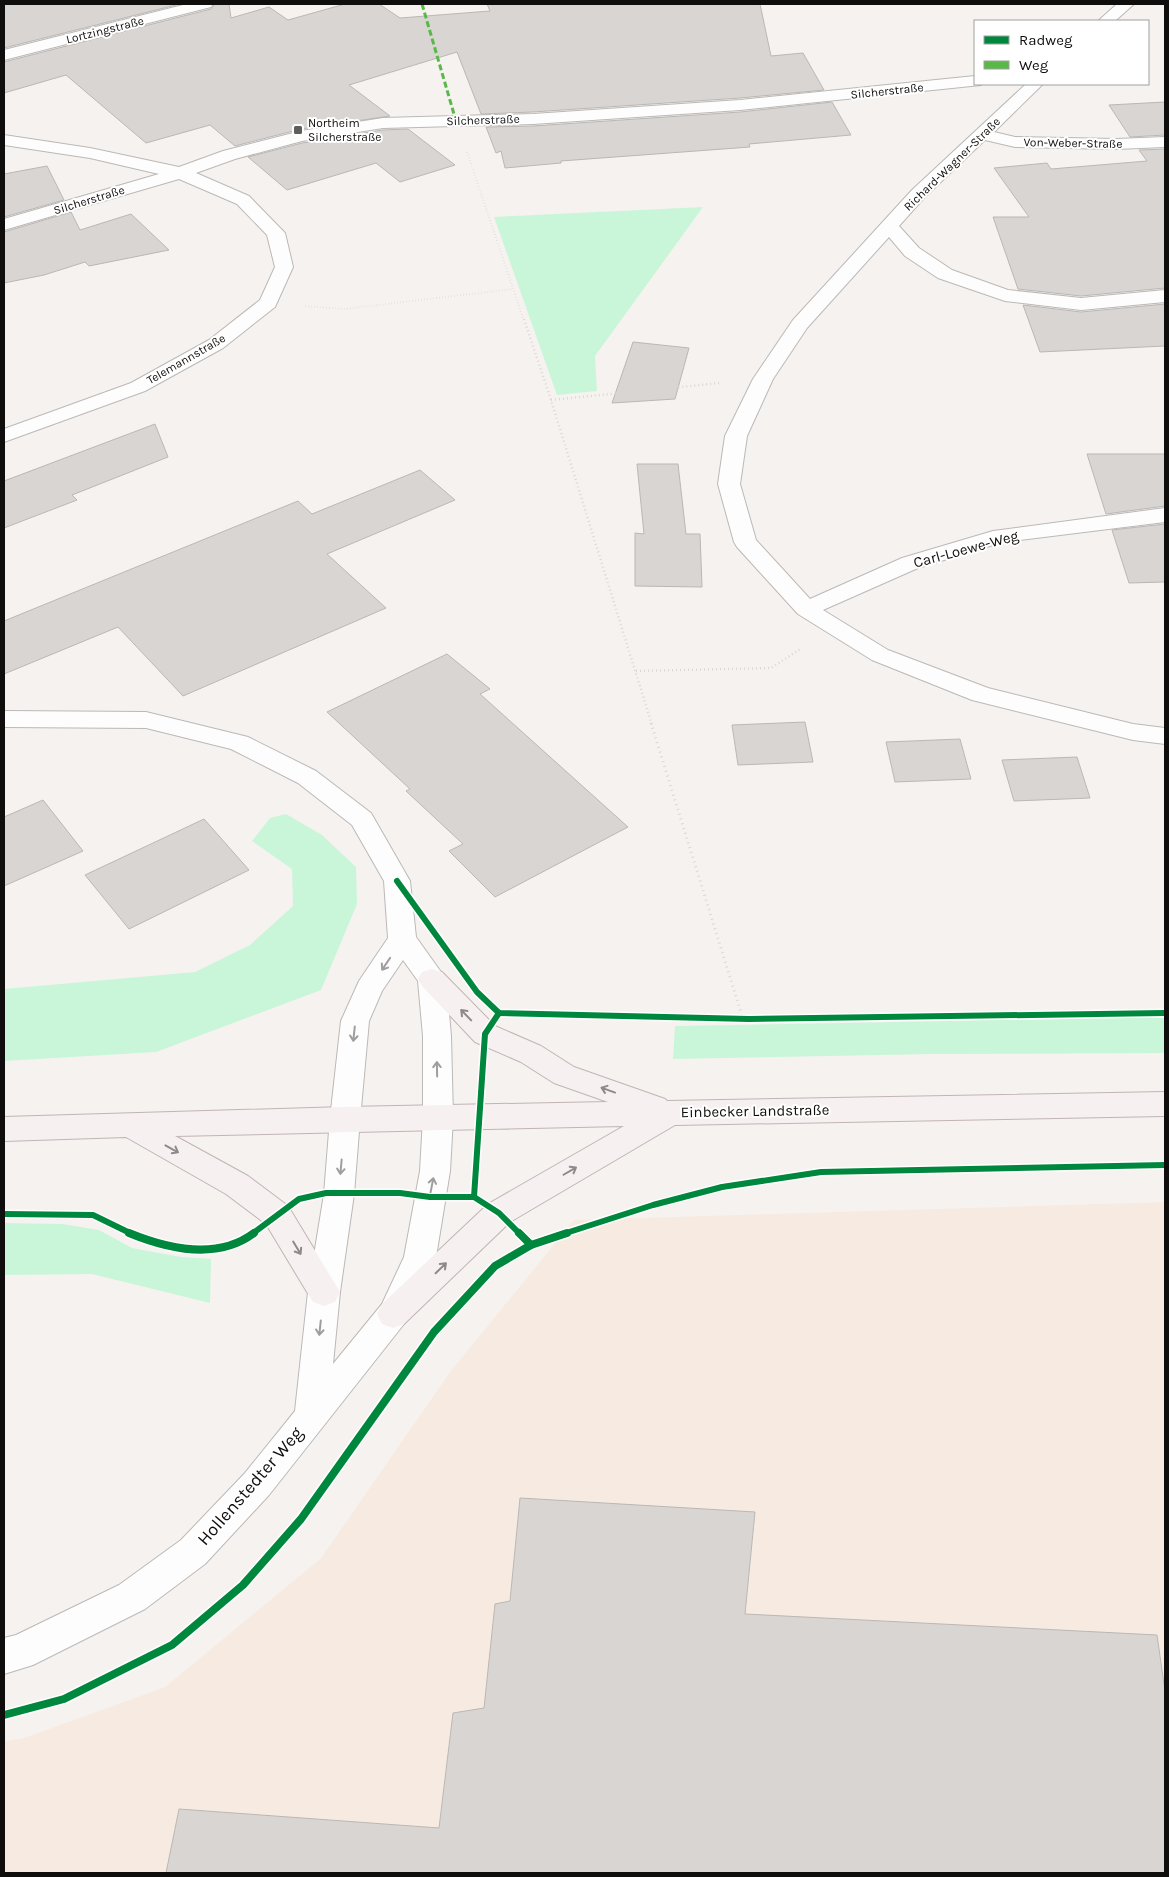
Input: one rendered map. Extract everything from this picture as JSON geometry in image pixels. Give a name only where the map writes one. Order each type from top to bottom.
[{"type":"main road","points":[[432,979],[486,1034],[531,1054],[564,1075],[670,1113]]},
{"type":"main road","name":"Einbecker Landstraße","points":[[4,1129],[345,1119],[1165,1104]]},
{"type":"main road","points":[[394,1314],[499,1213],[670,1113]]},
{"type":"main road","points":[[130,1125],[237,1185],[277,1215],[324,1292]]},
{"type":"street","name":"Lortzingstraße","points":[[4,55],[205,4]]},
{"type":"street","points":[[1107,20],[1126,4]]},
{"type":"street","name":"Silcherstraße","points":[[4,225],[180,173],[229,155],[301,136],[383,123],[533,119],[740,105],[974,81]]},
{"type":"street","name":"Richard-Wagner-Straße","points":[[1035,85],[918,194],[800,324],[763,379],[736,436],[729,484],[745,542],[806,608],[834,628],[880,655],[981,694],[1133,732],[1165,736]]},
{"type":"street","name":"Von-Weber-Straße","points":[[982,134],[1015,142],[1116,144],[1165,142]]},
{"type":"street","name":"Telemannstraße","points":[[4,140],[90,153],[180,173],[243,200],[276,233],[284,267],[268,302],[216,344],[138,387],[4,436]]},
{"type":"street","points":[[890,226],[912,252],[945,274],[1004,295],[1081,304],[1165,296]]},
{"type":"street","name":"Carl-Loewe-Weg","points":[[806,608],[910,564],[1001,536],[1165,515]]},
{"type":"street","points":[[4,719],[146,720],[239,743],[307,777],[362,819],[397,881],[402,939],[432,979]]},
{"type":"street","points":[[311,1415],[324,1292],[339,1194],[356,1021],[370,988],[402,939]]},
{"type":"street","name":"Hollenstedter Weg","points":[[4,1656],[20,1652],[132,1597],[193,1552],[257,1484],[394,1314],[420,1258],[435,1171],[438,1118],[437,1036],[432,979]]},
{"type":"path","points":[[456,121],[551,400],[743,1019]]},
{"type":"path","points":[[268,302],[344,309],[513,289]]},
{"type":"path","points":[[551,400],[763,379]]},
{"type":"path","points":[[636,671],[771,668],[834,628]]},
{"type":"path","points":[[733,1018],[752,1018]]},
{"type":"shaded area","points":[[1165,1202],[1165,1873],[4,1873],[4,1741],[24,1738],[165,1687],[321,1558],[450,1372],[574,1220]]},
{"type":"green space","points":[[703,207],[595,356],[597,391],[557,395],[494,217]]},
{"type":"green space","points":[[286,814],[322,835],[356,867],[357,904],[321,990],[156,1052],[4,1061],[4,989],[195,972],[250,945],[293,906],[292,869],[252,841],[270,818]]},
{"type":"green space","points":[[1165,1018],[1165,1053],[932,1054],[673,1059],[675,1026]]},
{"type":"green space","points":[[4,1223],[63,1224],[99,1230],[132,1248],[181,1257],[211,1259],[210,1303],[92,1274],[4,1275]]},
{"type":"building","points":[[4,4],[180,4],[4,48]]},
{"type":"building","points":[[215,4],[229,4],[231,18],[269,7],[288,20],[345,4],[379,4],[400,18],[490,11],[487,4],[760,4],[771,56],[803,53],[824,90],[740,98],[481,114],[457,52],[349,85],[390,116],[301,129],[235,146],[210,125],[146,143],[66,75],[4,93],[4,62],[211,9]]},
{"type":"building","points":[[832,102],[851,135],[749,144],[750,147],[561,161],[561,163],[505,168],[501,151],[496,153],[486,127],[533,126],[740,112]]},
{"type":"building","points":[[1165,102],[1165,135],[1130,137],[1109,105]]},
{"type":"building","points":[[408,129],[455,165],[400,182],[376,163],[287,190],[248,157],[302,143],[383,130]]},
{"type":"building","points":[[1165,149],[1165,288],[1081,296],[1018,289],[993,217],[1029,217],[994,168],[1047,163],[1051,169],[1147,161],[1139,150]]},
{"type":"building","points":[[47,166],[64,200],[4,217],[4,174]]},
{"type":"building","points":[[71,212],[80,230],[131,214],[169,250],[89,266],[85,262],[44,275],[4,283],[4,232]]},
{"type":"building","points":[[1165,304],[1165,346],[1040,352],[1023,305],[1081,312]]},
{"type":"building","points":[[633,342],[689,348],[675,399],[612,403]]},
{"type":"building","points":[[155,424],[168,457],[72,495],[77,500],[4,528],[4,481]]},
{"type":"building","points":[[1087,454],[1165,454],[1165,506],[1106,514]]},
{"type":"building","points":[[637,464],[678,464],[686,534],[700,534],[702,587],[635,586],[635,533],[644,534]]},
{"type":"building","points":[[420,470],[455,500],[327,554],[386,608],[183,696],[118,627],[4,674],[4,621],[298,501],[312,514]]},
{"type":"building","points":[[1165,524],[1165,582],[1129,583],[1112,530]]},
{"type":"building","points":[[447,654],[490,689],[480,694],[628,827],[495,897],[449,851],[463,844],[406,791],[410,789],[327,712]]},
{"type":"building","points":[[805,722],[813,762],[738,765],[732,725]]},
{"type":"building","points":[[960,739],[971,779],[895,782],[886,742]]},
{"type":"building","points":[[1077,757],[1090,798],[1014,801],[1002,760]]},
{"type":"building","points":[[43,800],[83,851],[4,886],[4,817]]},
{"type":"building","points":[[204,819],[249,870],[129,929],[85,875]]},
{"type":"building","points":[[520,1498],[755,1512],[745,1614],[1157,1635],[1165,1691],[1165,1873],[166,1873],[179,1809],[439,1828],[453,1713],[484,1708],[495,1604],[510,1601]]},
{"type":"marked path","points":[[422,4],[456,121]]},
{"type":"cycle path","points":[[397,881],[477,992],[499,1013],[749,1019],[1165,1013]]},
{"type":"cycle path","points":[[474,1197],[485,1034],[499,1013]]},
{"type":"cycle path","points":[[4,1715],[64,1699],[172,1645],[243,1585],[301,1519],[434,1332],[495,1266],[531,1245],[653,1205],[722,1187],[821,1172],[1165,1165]]},
{"type":"cycle path","points":[[4,1214],[93,1215],[131,1234],[180,1250],[219,1249],[250,1236],[299,1199],[326,1193],[400,1193],[430,1197],[474,1197],[499,1213],[531,1245]]},
{"type":"place","name":"Northeim Silcherstraße","points":[[298,130]]}]
